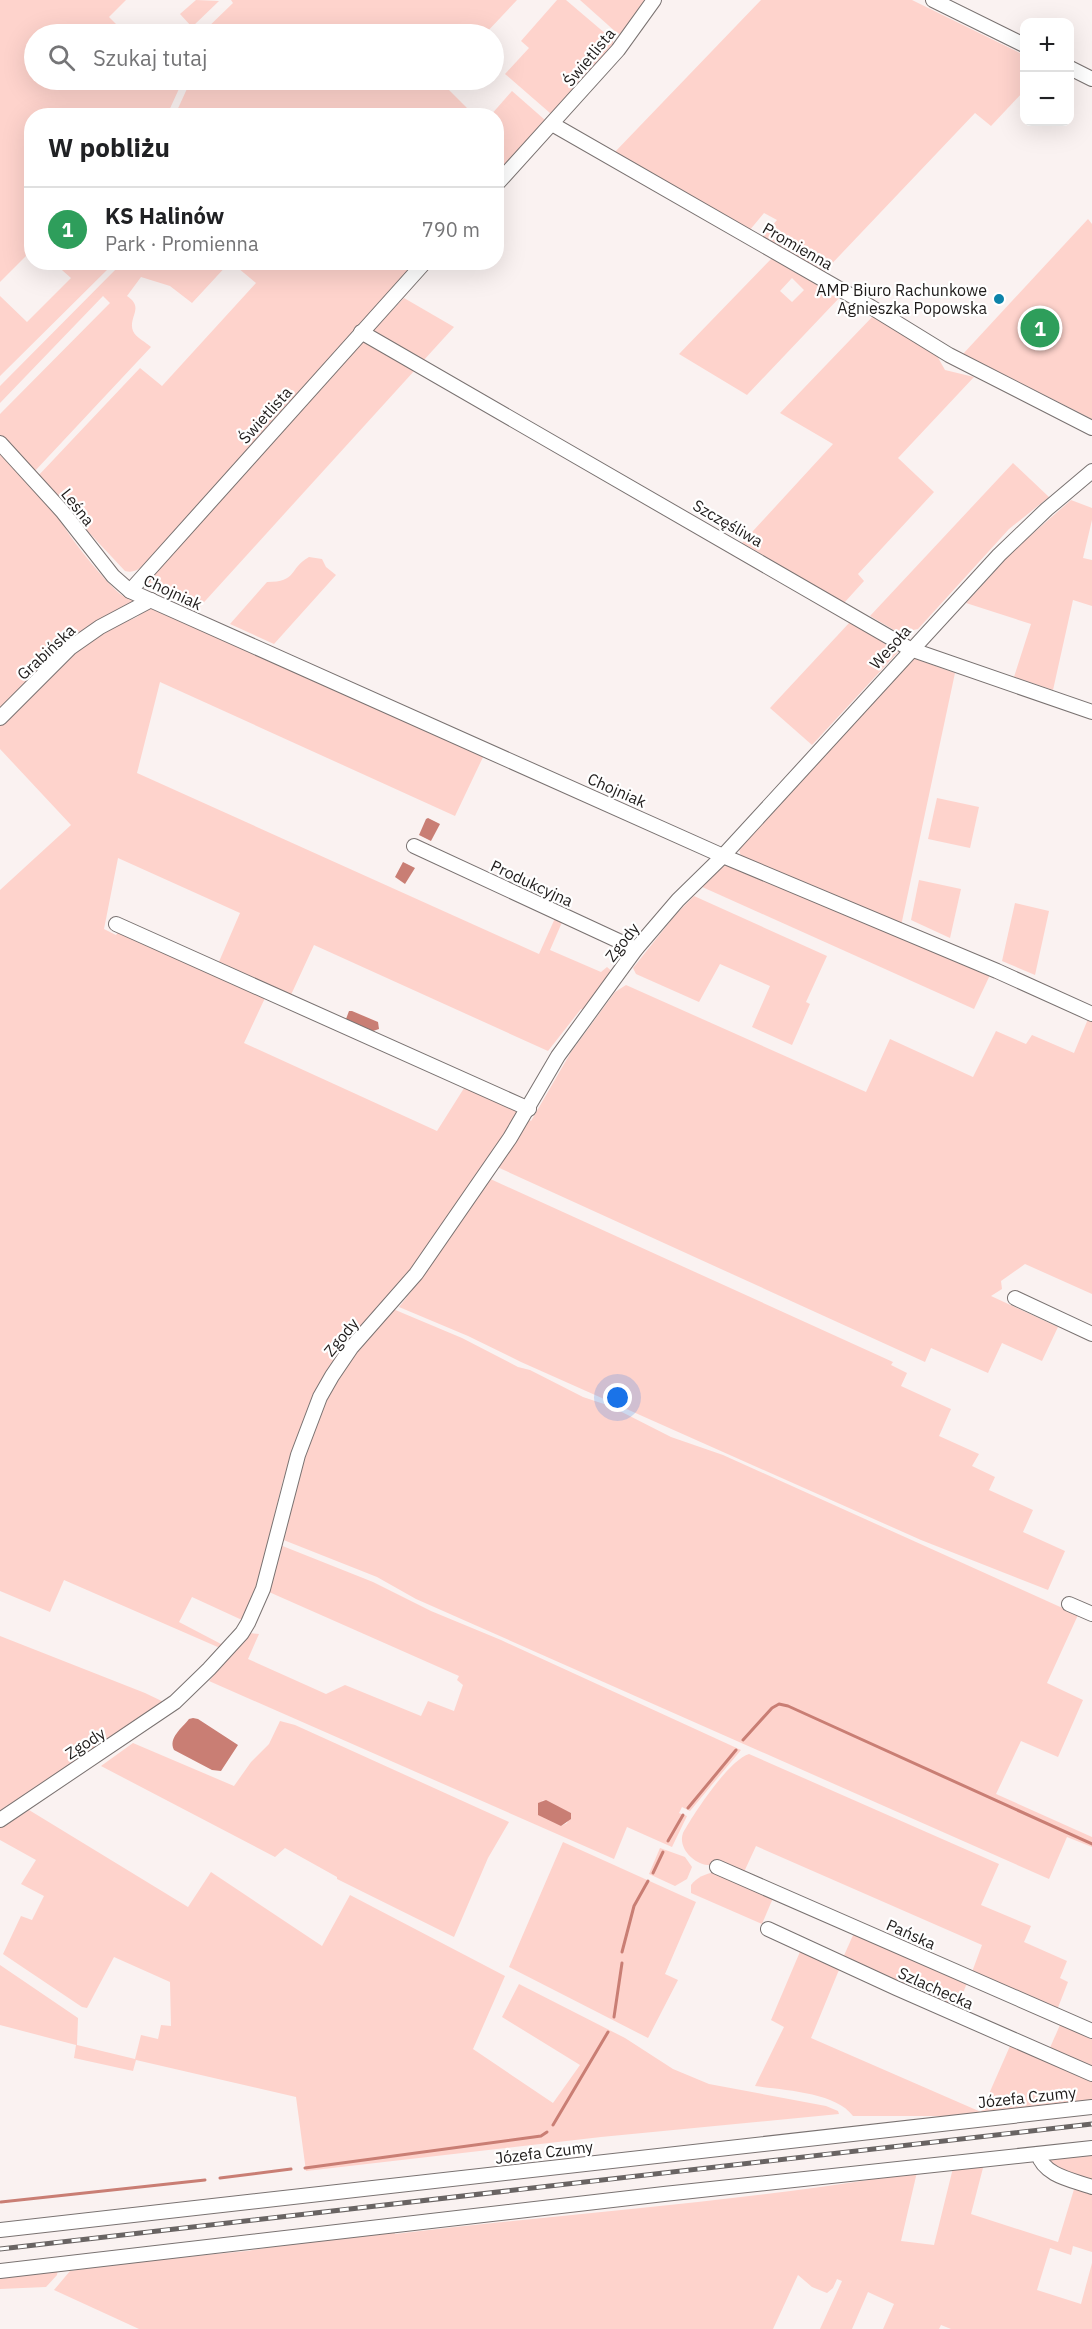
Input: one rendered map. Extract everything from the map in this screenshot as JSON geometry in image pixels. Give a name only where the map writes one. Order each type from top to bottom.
[{"type":"street","name":"Świetlista","points":[[504,176],[618,50],[654,0]]},
{"type":"street","points":[[933,0],[1020,43]]},
{"type":"street","points":[[1074,70],[1092,79]]},
{"type":"street","name":"Promienna","points":[[552,124],[862,302],[949,355],[1092,428]]},
{"type":"street","name":"Świetlista","points":[[130,591],[419,270]]},
{"type":"street","name":"Szczęśliwa","points":[[361,332],[910,649],[1092,712]]},
{"type":"street","name":"Leśna","points":[[0,443],[62,511],[113,576],[130,591]]},
{"type":"street","name":"Wesoła","points":[[723,856],[910,649],[999,555],[1047,508],[1092,471]]},
{"type":"street","name":"Chojniak","points":[[130,591],[723,856],[959,955],[1092,1014]]},
{"type":"street","name":"Grabińska","points":[[0,718],[70,648],[99,627],[151,600]]},
{"type":"street","name":"Produkcyjna","points":[[414,846],[636,949]]},
{"type":"street","name":"Zgody","points":[[0,1820],[175,1702],[194,1686],[242,1633],[263,1588],[298,1455],[320,1397],[332,1376],[351,1348],[416,1274],[529,1109],[558,1056],[636,949],[678,900],[723,856]]},
{"type":"street","points":[[116,924],[529,1109]]},
{"type":"street","points":[[1015,1298],[1092,1334]]},
{"type":"street","points":[[1069,1604],[1092,1614]]},
{"type":"street","name":"Pańska","points":[[717,1867],[1092,2031]]},
{"type":"street","name":"Szlachecka","points":[[768,1929],[1092,2074]]},
{"type":"street","name":"Józefa Czumy","points":[[0,2230],[1092,2107]]},
{"type":"street","points":[[0,2271],[243,2245],[399,2224],[661,2194],[1092,2148]]},
{"type":"street","points":[[1038,2154],[1047,2170],[1092,2187]]},
{"type":"shaded area","points":[[0,0],[126,0],[109,17],[116,24],[24,24],[24,90],[178,90],[170,108],[24,108],[24,258],[0,282]]},
{"type":"shaded area","points":[[196,0],[219,1],[195,24],[189,24],[180,14]]},
{"type":"shaded area","points":[[231,0],[517,0],[494,24],[211,24],[233,3]]},
{"type":"shaded area","points":[[557,0],[566,0],[613,40],[613,44],[554,113],[550,113],[505,74],[529,48],[521,41]]},
{"type":"shaded area","points":[[580,0],[647,0],[620,34]]},
{"type":"shaded area","points":[[761,0],[912,0],[1020,53],[1020,95],[991,126],[975,113],[823,273],[761,238],[777,220],[764,213],[749,231],[613,154]]},
{"type":"shaded area","points":[[186,90],[449,90],[467,108],[178,108]]},
{"type":"shaded area","points":[[512,91],[545,120],[545,124],[504,172],[504,108],[497,108]]},
{"type":"shaded area","points":[[1088,219],[1092,224],[1092,419],[963,354]]},
{"type":"shaded area","points":[[773,257],[841,296],[747,395],[679,354]],"holes":[[[792,278],[804,290],[792,302],[780,291]]]},
{"type":"shaded area","points":[[62,270],[107,270],[0,376],[0,296],[27,322],[71,278]]},
{"type":"shaded area","points":[[115,270],[223,270],[192,303],[170,286],[141,277],[127,296],[135,304],[133,331],[151,347],[33,473],[0,436],[0,414],[110,303],[103,296],[0,403],[0,386]]},
{"type":"shaded area","points":[[240,270],[415,270],[144,564],[139,569],[125,571],[37,477],[140,368],[162,386],[256,283]]},
{"type":"shaded area","points":[[404,298],[454,327],[423,361],[372,331]]},
{"type":"shaded area","points":[[874,315],[936,354],[945,370],[974,377],[898,458],[934,492],[858,574],[864,581],[844,603],[742,543],[833,444],[780,413]]},
{"type":"shaded area","points":[[364,340],[415,370],[196,611],[151,586],[147,579]]},
{"type":"shaded area","points":[[0,448],[60,519],[98,571],[123,596],[136,600],[102,622],[92,624],[0,712]]},
{"type":"shaded area","points":[[1013,463],[1049,497],[1009,529],[918,629],[899,633],[870,616]]},
{"type":"shaded area","points":[[1071,500],[1092,508],[1092,520],[1083,558],[1092,560],[1092,606],[1073,600],[1053,690],[1014,677],[1031,624],[966,603],[1014,550]]},
{"type":"shaded area","points":[[309,557],[322,559],[326,567],[336,575],[274,644],[230,624],[267,582],[284,580]]},
{"type":"shaded area","points":[[149,607],[484,755],[455,816],[160,682],[137,773],[539,954],[556,916],[563,920],[550,950],[601,972],[607,967],[614,973],[584,1010],[581,1009],[548,1051],[314,945],[290,997],[218,964],[240,913],[118,858],[104,929],[116,935],[118,932],[265,998],[244,1043],[437,1131],[466,1085],[520,1109],[518,1118],[418,1265],[309,1411],[283,1480],[257,1587],[242,1620],[192,1597],[179,1622],[223,1645],[220,1648],[64,1580],[50,1612],[0,1591],[0,890],[71,825],[0,749],[0,725],[95,635],[137,617]]},
{"type":"shaded area","points":[[850,622],[899,648],[899,651],[812,745],[770,708]]},
{"type":"shaded area","points":[[913,658],[955,673],[901,926],[741,857],[739,849]]},
{"type":"shaded area","points":[[937,798],[979,807],[970,848],[928,839]]},
{"type":"shaded area","points":[[428,818],[440,824],[431,841],[419,835]]},
{"type":"shaded area","points":[[403,862],[415,868],[405,884],[395,877]]},
{"type":"shaded area","points":[[725,865],[736,865],[990,975],[974,1009],[700,886]]},
{"type":"shaded area","points":[[919,880],[961,889],[950,938],[911,920]]},
{"type":"shaded area","points":[[694,896],[827,956],[806,1002],[810,1004],[792,1045],[752,1027],[770,986],[720,964],[699,1002],[636,974],[633,968],[676,914]]},
{"type":"shaded area","points":[[1015,903],[1049,911],[1035,975],[1002,961]]},
{"type":"shaded area","points":[[626,985],[866,1092],[890,1039],[973,1077],[996,1031],[1026,1044],[1032,1035],[1074,1053],[1088,1019],[1092,1021],[1092,1294],[1025,1264],[1001,1281],[1002,1289],[991,1296],[1058,1327],[1042,1361],[1002,1343],[988,1373],[931,1348],[925,1362],[495,1166],[527,1118],[531,1121],[571,1052],[615,992]]},
{"type":"shaded area","points":[[349,1011],[378,1022],[379,1029],[373,1031],[346,1019]]},
{"type":"shaded area","points":[[486,1177],[893,1362],[891,1365],[907,1373],[901,1386],[951,1409],[939,1436],[979,1454],[972,1466],[995,1477],[989,1490],[1033,1510],[1023,1532],[1065,1551],[1048,1590],[921,1540],[399,1307],[428,1270]]},
{"type":"shaded area","points":[[393,1309],[462,1338],[583,1397],[610,1406],[671,1437],[723,1455],[1078,1615],[1047,1683],[1083,1700],[1058,1757],[1021,1741],[996,1794],[1092,1837],[1092,1847],[1067,1837],[1049,1879],[416,1599],[377,1577],[281,1539],[292,1495],[322,1410],[354,1354]]},
{"type":"shaded area","points":[[280,1545],[373,1582],[431,1611],[501,1640],[741,1750],[690,1811],[682,1807],[679,1813],[687,1816],[672,1847],[627,1827],[614,1859],[209,1681],[249,1633],[259,1634],[248,1659],[326,1694],[345,1685],[421,1716],[428,1701],[454,1711],[463,1685],[457,1680],[459,1676],[269,1592]],"holes":[[[542,1800],[571,1813],[567,1823],[561,1826]]]},
{"type":"shaded area","points":[[0,1636],[145,1693],[168,1704],[0,1814]]},
{"type":"shaded area","points":[[193,1718],[238,1745],[221,1771],[212,1770],[174,1750],[174,1737],[189,1719]]},
{"type":"shaded area","points":[[280,1721],[295,1725],[509,1822],[488,1858],[454,1937],[337,1879],[285,1848],[275,1857],[101,1766],[133,1743],[234,1786],[251,1762],[269,1744]]},
{"type":"shaded area","points":[[749,1754],[999,1864],[981,1905],[1031,1926],[1024,1942],[1067,1961],[1060,1978],[1068,1982],[1057,2010],[972,1972],[982,1945],[756,1846],[744,1872],[717,1860],[714,1865],[701,1864],[690,1856],[683,1845],[683,1833],[722,1776],[741,1758]]},
{"type":"shaded area","points":[[546,1800],[571,1813],[571,1819],[561,1826],[538,1815],[538,1803]]},
{"type":"shaded area","points":[[29,1810],[188,1907],[211,1872],[322,1946],[350,1895],[505,1976],[473,2049],[553,2103],[580,2065],[502,2017],[519,1984],[625,2038],[673,2069],[709,2084],[826,2106],[838,2111],[839,2114],[601,2137],[306,2171],[296,2097],[136,2060],[133,2071],[74,2058],[76,2045],[0,2025],[0,1965],[78,2018],[77,2045],[135,2059],[141,2035],[158,2039],[161,2025],[171,2026],[170,1982],[114,1957],[87,2008],[82,2007],[3,1954],[21,1916],[32,1920],[44,1896],[21,1884],[36,1860],[0,1840],[0,1828]]},
{"type":"shaded area","points":[[563,1842],[696,1902],[665,1974],[678,1980],[648,2038],[509,1967]]},
{"type":"shaded area","points":[[660,1848],[685,1857],[692,1867],[687,1879],[675,1886],[649,1874]]},
{"type":"shaded area","points":[[715,1872],[773,1898],[762,1924],[691,1893],[691,1885],[696,1880]]},
{"type":"shaded area","points":[[854,1933],[967,1983],[956,2010],[842,1960]]},
{"type":"shaded area","points":[[802,1947],[841,1965],[811,2038],[981,2112],[1010,2046],[1092,2079],[1092,2100],[946,2116],[853,2116],[845,2108],[822,2097],[755,2086],[784,2027],[771,2020]]},
{"type":"shaded area","points":[[1060,2025],[1092,2039],[1092,2069],[1049,2050]]},
{"type":"shaded area","points":[[1092,2151],[1092,2183],[1046,2165],[1049,2158]]},
{"type":"shaded area","points":[[984,2164],[971,2214],[1058,2242],[1075,2186],[1092,2192],[1092,2252],[1073,2246],[1071,2255],[1050,2248],[1037,2290],[1081,2304],[1092,2263],[1092,2329],[951,2329],[941,2325],[939,2329],[883,2329],[894,2304],[868,2292],[852,2329],[820,2329],[842,2281],[837,2279],[833,2288],[827,2293],[812,2287],[798,2275],[773,2329],[139,2329],[54,2290],[70,2271],[129,2262],[247,2251],[394,2227],[395,2234],[750,2196],[868,2180],[868,2175],[917,2172],[901,2241],[934,2245],[953,2168]]},
{"type":"shaded area","points":[[58,2268],[57,2275],[46,2287],[0,2289],[0,2275]]},
{"type":"waterway","points":[[743,1740],[772,1708],[779,1704],[788,1706],[1092,1844]]},
{"type":"waterway","points":[[688,1808],[736,1750]]},
{"type":"waterway","points":[[668,1841],[683,1815]]},
{"type":"waterway","points":[[653,1873],[663,1852]]},
{"type":"waterway","points":[[622,1952],[634,1906],[648,1881]]},
{"type":"waterway","points":[[614,2017],[622,1963]]},
{"type":"waterway","points":[[553,2125],[608,2032]]},
{"type":"waterway","points":[[305,2168],[541,2136],[547,2132]]},
{"type":"waterway","points":[[220,2178],[291,2169]]},
{"type":"waterway","points":[[1,2202],[205,2180]]},
{"type":"railway","points":[[0,2249],[1092,2124]]},
{"type":"place","name":"AMP Biuro Rachunkowe Agnieszka Popowska","points":[[999,299]]},
{"type":"place","name":"KS Halinów","points":[[1040,328]]}]
